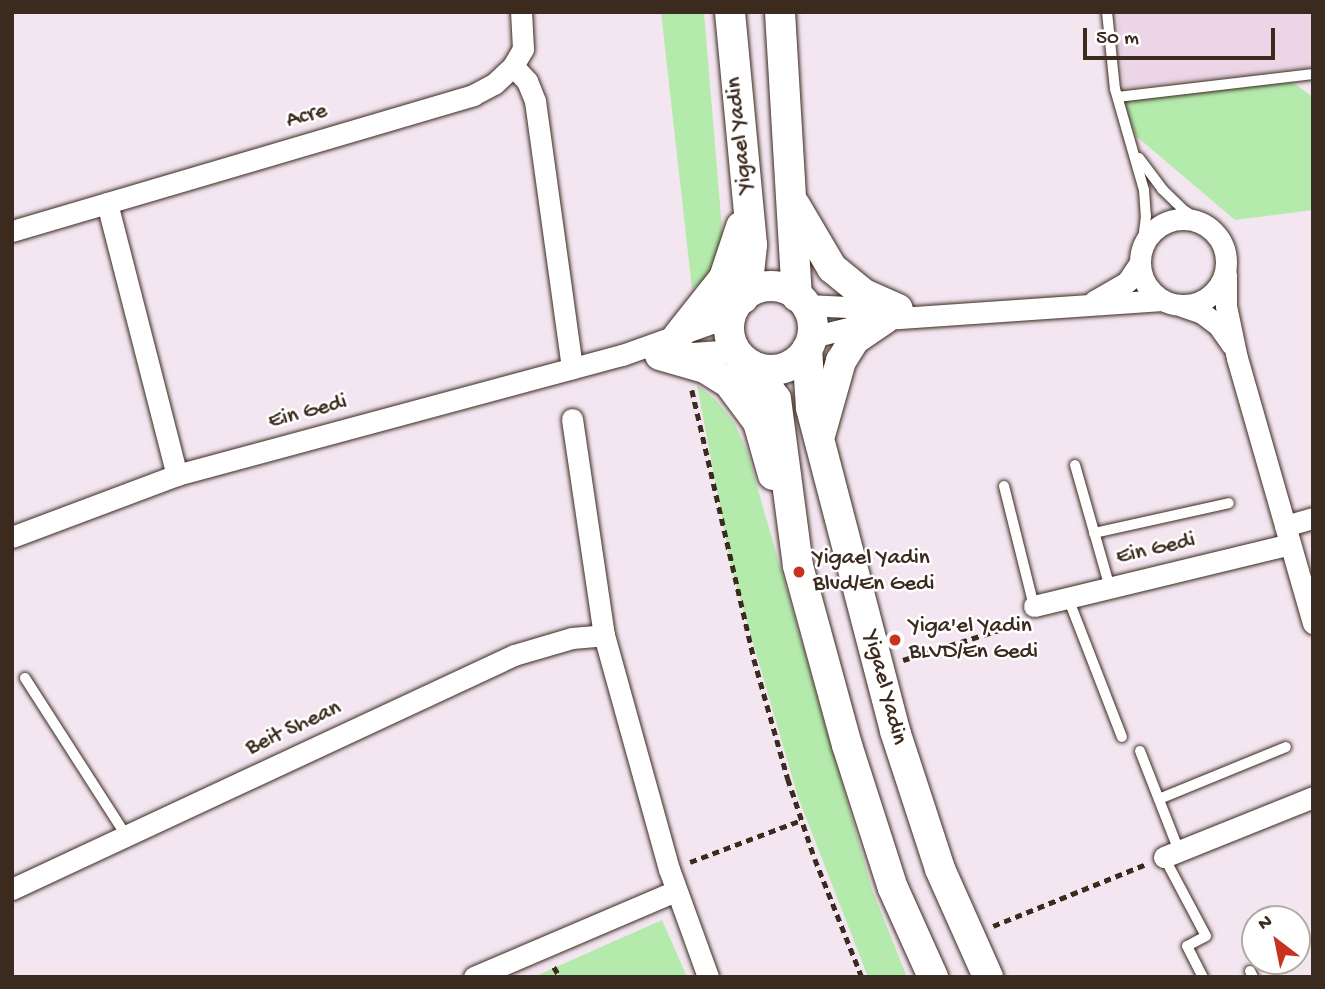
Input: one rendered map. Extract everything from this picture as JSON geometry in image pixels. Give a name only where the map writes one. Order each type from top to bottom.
[{"type":"main road","name":"Yigael Yadin","points":[[730,12],[751,245],[748,281],[737,307]]},
{"type":"main road","name":"Yigael Yadin","points":[[780,12],[791,198],[802,301]]},
{"type":"main road","points":[[791,198],[832,268],[891,314],[855,339],[841,361],[819,439]]},
{"type":"main road","points":[[748,206],[724,278],[674,352],[729,383],[758,422],[873,832],[893,888],[933,977]]},
{"type":"main road","points":[[745,360],[761,369],[783,368],[801,357],[809,343],[812,320],[802,301],[773,286],[760,288],[737,307],[730,337],[745,360],[776,400],[798,566]]},
{"type":"main road","name":"Yigael Yadin","points":[[809,343],[811,408],[878,668],[921,816],[940,869],[988,977]]},
{"type":"street","points":[[522,12],[523,49],[513,66],[527,81],[535,102],[572,368]]},
{"type":"street","name":"Acre","points":[[12,231],[473,94],[494,84],[513,66]]},
{"type":"street","points":[[107,203],[177,475]]},
{"type":"street","points":[[1086,305],[1127,282],[1149,235],[1161,225],[1175,219],[1191,219],[1205,223],[1217,233],[1224,247],[1226,306],[1237,358],[1313,623]]},
{"type":"street","points":[[1141,256],[1150,290],[1171,302],[1202,313],[1218,325],[1237,358]]},
{"type":"street","points":[[802,301],[844,309],[933,316],[1086,305],[1171,302],[1194,304],[1208,298],[1219,288],[1226,274]]},
{"type":"street","name":"Ein Gedi","points":[[674,352],[737,307]]},
{"type":"street","points":[[809,343],[891,314]]},
{"type":"street","name":"Ein Gedi","points":[[12,537],[177,475],[622,355],[721,351],[745,360]]},
{"type":"street","points":[[572,419],[604,635],[669,869],[708,977]]},
{"type":"street","name":"Ein Gedi","points":[[1034,606],[1110,588],[1287,535],[1313,518]]},
{"type":"street","name":"Beit Shean","points":[[12,888],[514,656],[572,638],[604,635]]},
{"type":"street","points":[[1172,854],[1313,797]]},
{"type":"street","points":[[474,977],[676,891]]},
{"type":"lane","points":[[1107,12],[1118,97],[1144,190],[1146,216],[1141,256]]},
{"type":"lane","points":[[1118,97],[1313,74]]},
{"type":"lane","points":[[1125,126],[1142,164],[1162,189],[1185,211],[1205,223]]},
{"type":"lane","points":[[1075,465],[1110,588]]},
{"type":"lane","points":[[1004,486],[1034,606]]},
{"type":"lane","points":[[1094,533],[1229,503]]},
{"type":"lane","points":[[1068,598],[1122,737]]},
{"type":"lane","points":[[25,678],[127,836]]},
{"type":"lane","points":[[1159,799],[1286,747]]},
{"type":"lane","points":[[1140,751],[1159,799],[1172,854],[1206,936],[1188,946],[1203,977]]},
{"type":"path","points":[[674,352],[754,659],[802,820],[862,977]]},
{"type":"path","points":[[878,668],[1033,620],[1034,606]]},
{"type":"path","points":[[669,869],[802,820]]},
{"type":"path","points":[[970,935],[1172,854]]},
{"type":"shaded area","points":[[1117,12],[1313,12],[1313,67],[1124,88]]},
{"type":"green space","points":[[661,12],[704,12],[723,241],[711,274],[692,289]]},
{"type":"green space","points":[[1292,82],[1313,97],[1313,210],[1235,220],[1136,136],[1122,101]]},
{"type":"green space","points":[[697,385],[716,400],[735,424],[747,451],[873,892],[907,977],[868,977],[798,797],[732,571]]},
{"type":"green space","points":[[662,920],[687,977],[538,977],[538,975]]},
{"type":"place","name":"Yigael Yadin Blvd/En Gedi","points":[[799,572]]},
{"type":"place","name":"Yiga'el Yadin BLVD/En Gedi","points":[[895,640]]}]
